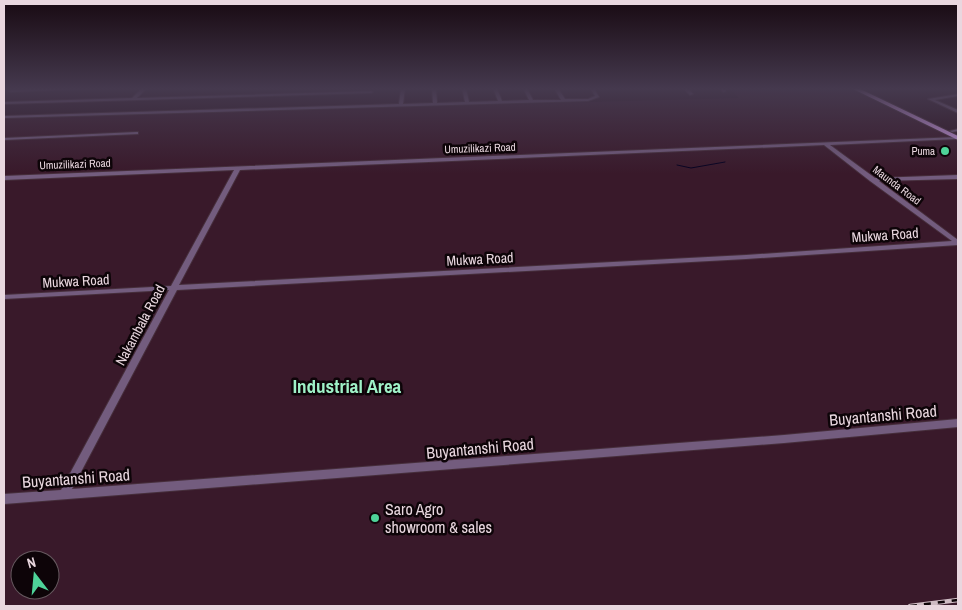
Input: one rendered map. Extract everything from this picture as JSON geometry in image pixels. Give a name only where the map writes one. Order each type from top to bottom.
[{"type":"main road","points":[[917,116],[957,134]]},
{"type":"main road","points":[[922,116],[957,134]]},
{"type":"street","points":[[4,139],[136,133]]},
{"type":"street","name":"Umuzilikazi Road","points":[[4,178],[824,143],[957,134]]},
{"type":"street","name":"Maunda Road","points":[[824,143],[958,243]]},
{"type":"street","name":"Nakambala Road","points":[[64,494],[238,168]]},
{"type":"street","points":[[872,180],[958,176]]},
{"type":"street","name":"Mukwa Road","points":[[4,297],[746,257],[958,243]]},
{"type":"street","name":"Buyantanshi Road","points":[[4,499],[382,471],[958,424]]},
{"type":"shaded area","points":[[917,116],[958,136],[958,606],[4,606],[4,118]]},
{"type":"waterway","points":[[677,165],[691,168],[725,162]]},
{"type":"railway","points":[[910,606],[958,600]]},
{"type":"place","name":"Puma","points":[[945,151]]},
{"type":"place","name":"Saro Agro showroom & sales","points":[[375,518]]},
{"type":"district","name":"Industrial Area","points":[[347,386]]}]
